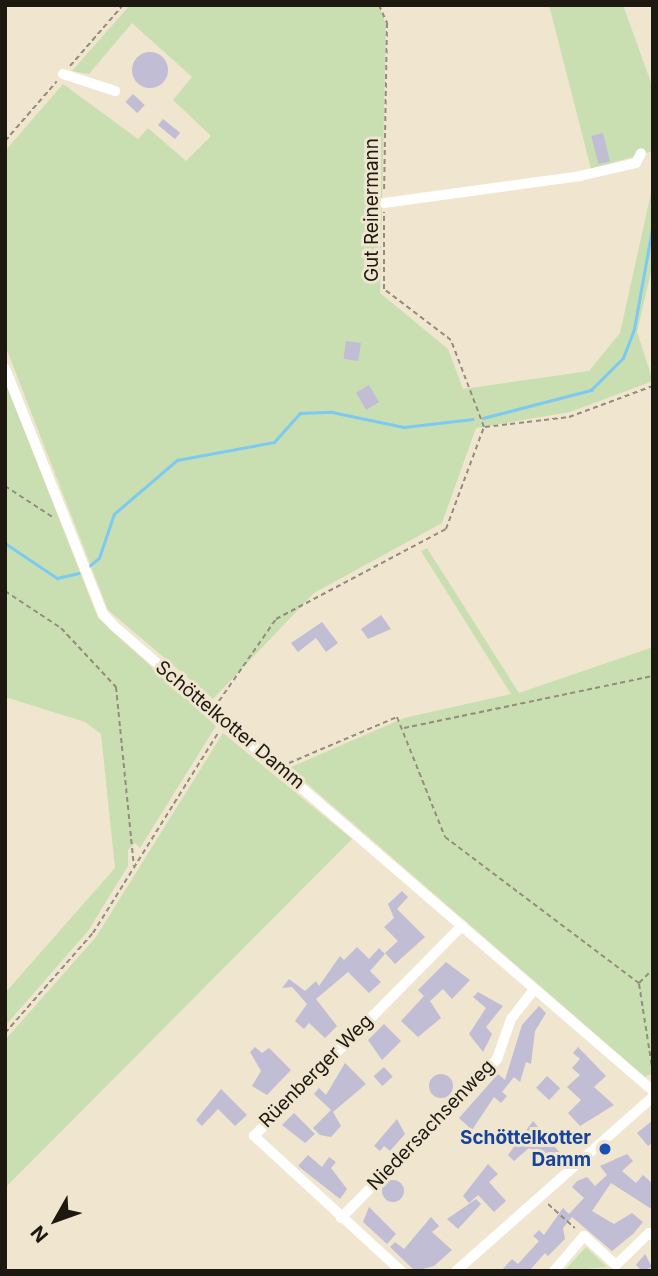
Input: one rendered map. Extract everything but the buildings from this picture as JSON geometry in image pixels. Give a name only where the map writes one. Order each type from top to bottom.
[{"type":"street","points":[[63,74],[115,91]]},
{"type":"street","points":[[384,203],[580,176],[636,163],[641,153]]},
{"type":"street","name":"Schöttelkotter Damm","points":[[5,368],[103,614],[653,1091]]},
{"type":"street","name":"Rüenberger Weg","points":[[401,1271],[254,1136],[463,926]]},
{"type":"street","name":"Niedersachsenweg","points":[[341,1218],[491,1067],[511,1019],[534,990]]},
{"type":"street","points":[[456,1271],[653,1097]]},
{"type":"street","points":[[554,1271],[584,1236],[613,1268],[649,1233],[653,1236]]},
{"type":"path","name":"Gut Reinermann","points":[[379,5],[387,23],[384,289],[451,341],[484,427]]},
{"type":"path","points":[[213,710],[276,619],[446,529],[484,427],[569,417],[653,386]]},
{"type":"path","points":[[5,486],[42,514],[66,521]]},
{"type":"path","points":[[5,591],[61,628],[116,687],[135,867]]},
{"type":"path","points":[[402,728],[653,676]]},
{"type":"path","points":[[279,767],[397,717],[445,837],[639,983],[653,1073]]},
{"type":"path","points":[[5,1033],[93,933],[225,721]]},
{"type":"path","points":[[639,983],[653,969]]},
{"type":"path","points":[[539,1196],[584,1236]]},
{"type":"green space","points":[[130,5],[379,5],[386,25],[380,293],[448,349],[463,389],[589,371],[620,333],[653,184],[653,263],[637,332],[653,381],[570,412],[476,428],[442,523],[314,593],[213,699],[108,610],[5,345],[5,151],[63,84],[138,139],[148,128],[186,161],[211,136],[173,100],[192,77],[132,23],[89,74],[72,71]]},
{"type":"green space","points":[[549,5],[623,5],[653,88],[653,151],[591,169]]},
{"type":"green space","points":[[5,381],[98,618],[216,726],[140,848],[135,843],[128,850],[128,866],[88,931],[5,1026],[5,993],[115,868],[101,734],[85,722],[5,697]]},
{"type":"green space","points":[[427,548],[519,693],[653,647],[653,1073],[645,1077],[289,768],[404,718],[511,694],[421,551]]},
{"type":"green space","points":[[223,733],[352,839],[5,1188],[5,1040],[96,937]]},
{"type":"green space","points":[[586,1247],[607,1267],[565,1271],[565,1270]]},
{"type":"waterway","points":[[483,418],[591,390],[623,358],[634,329],[653,223]]},
{"type":"waterway","points":[[88,567],[99,558],[114,514],[177,460],[274,442],[300,413],[332,412],[404,427],[473,419]]},
{"type":"waterway","points":[[5,543],[57,578],[78,573]]},
{"type":"place","name":"Schöttelkotter Damm","points":[[605,1149]]}]
